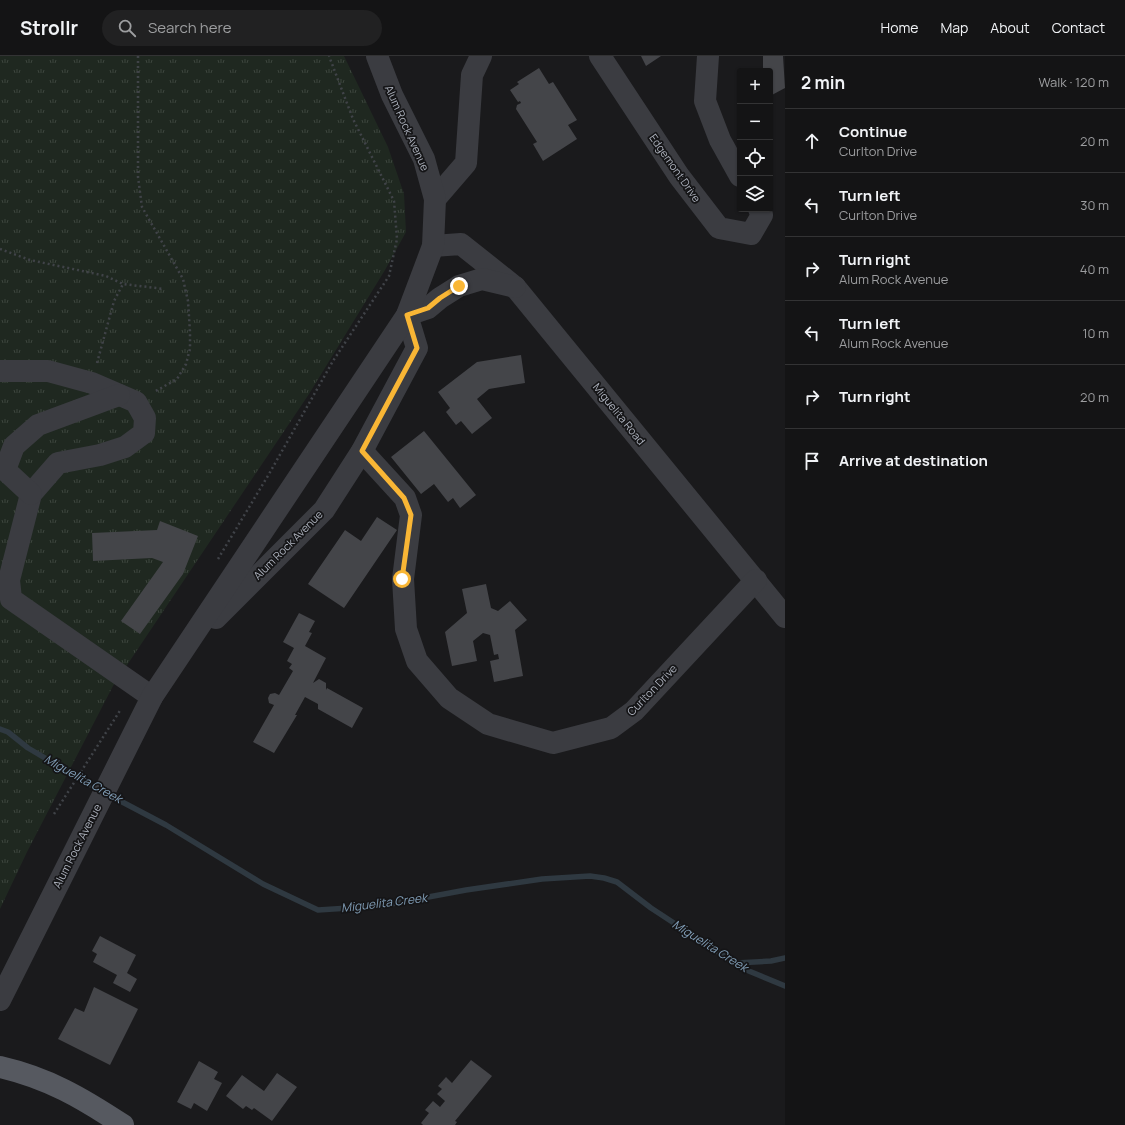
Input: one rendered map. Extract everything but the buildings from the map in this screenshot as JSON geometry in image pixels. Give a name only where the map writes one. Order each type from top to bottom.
[{"type":"main road","points":[[0,1067],[40,1078],[67,1090],[123,1125]]},
{"type":"street","name":"Alum Rock Avenue","points":[[181,652],[407,315],[433,246],[435,199],[424,159],[392,95],[377,56]]},
{"type":"street","points":[[435,199],[466,164],[472,76],[481,56]]},
{"type":"street","name":"Edgemont Drive","points":[[600,56],[679,176],[719,228],[750,234],[762,215],[760,212]]},
{"type":"street","points":[[708,56],[705,101],[720,140],[737,171]]},
{"type":"street","name":"Miguelita Road","points":[[433,246],[461,244],[515,287],[785,617]]},
{"type":"street","points":[[407,315],[428,308],[440,298],[459,286],[482,279],[515,287]]},
{"type":"street","name":"Alum Rock Avenue","points":[[0,1000],[125,750],[144,692],[181,652],[324,510],[362,451],[417,348],[407,315]]},
{"type":"street","points":[[0,371],[48,371],[92,384],[127,398],[145,418],[144,433],[125,447],[100,455],[58,463],[31,494],[9,580],[10,599],[144,692]]},
{"type":"street","points":[[31,494],[5,470],[14,446],[38,425],[127,398]]},
{"type":"street","name":"Curlton Drive","points":[[362,451],[404,498],[411,515],[402,579],[406,629],[417,661],[449,698],[488,724],[553,743],[611,728],[634,711],[756,580]]},
{"type":"path","points":[[127,398],[177,379],[186,364],[190,349],[188,300],[183,279],[142,207],[138,177],[138,56]]},
{"type":"path","points":[[214,565],[269,474],[333,361],[389,276],[397,239],[394,200],[353,120],[329,56]]},
{"type":"path","points":[[0,249],[30,260],[106,276],[123,284],[164,290]]},
{"type":"path","points":[[92,384],[109,316],[114,300],[123,284]]},
{"type":"path","points":[[54,814],[101,740],[144,692]]},
{"type":"green space","points":[[0,56],[344,56],[388,147],[404,194],[406,232],[385,270],[309,394],[113,686],[27,852],[0,909]]},
{"type":"waterway","name":"Miguelita Creek","points":[[0,729],[8,732],[28,748],[101,791]]},
{"type":"waterway","name":"Miguelita Creek","points":[[109,795],[166,825],[263,884],[318,910],[380,906],[466,890],[542,879],[590,876],[604,878],[617,882],[651,908],[744,969],[785,986]]},
{"type":"waterway","points":[[736,963],[771,961],[785,958]]},
{"type":"route","points":[[402,579],[411,515],[404,498],[362,451],[417,348],[407,315],[428,308],[440,298],[459,286]]}]
